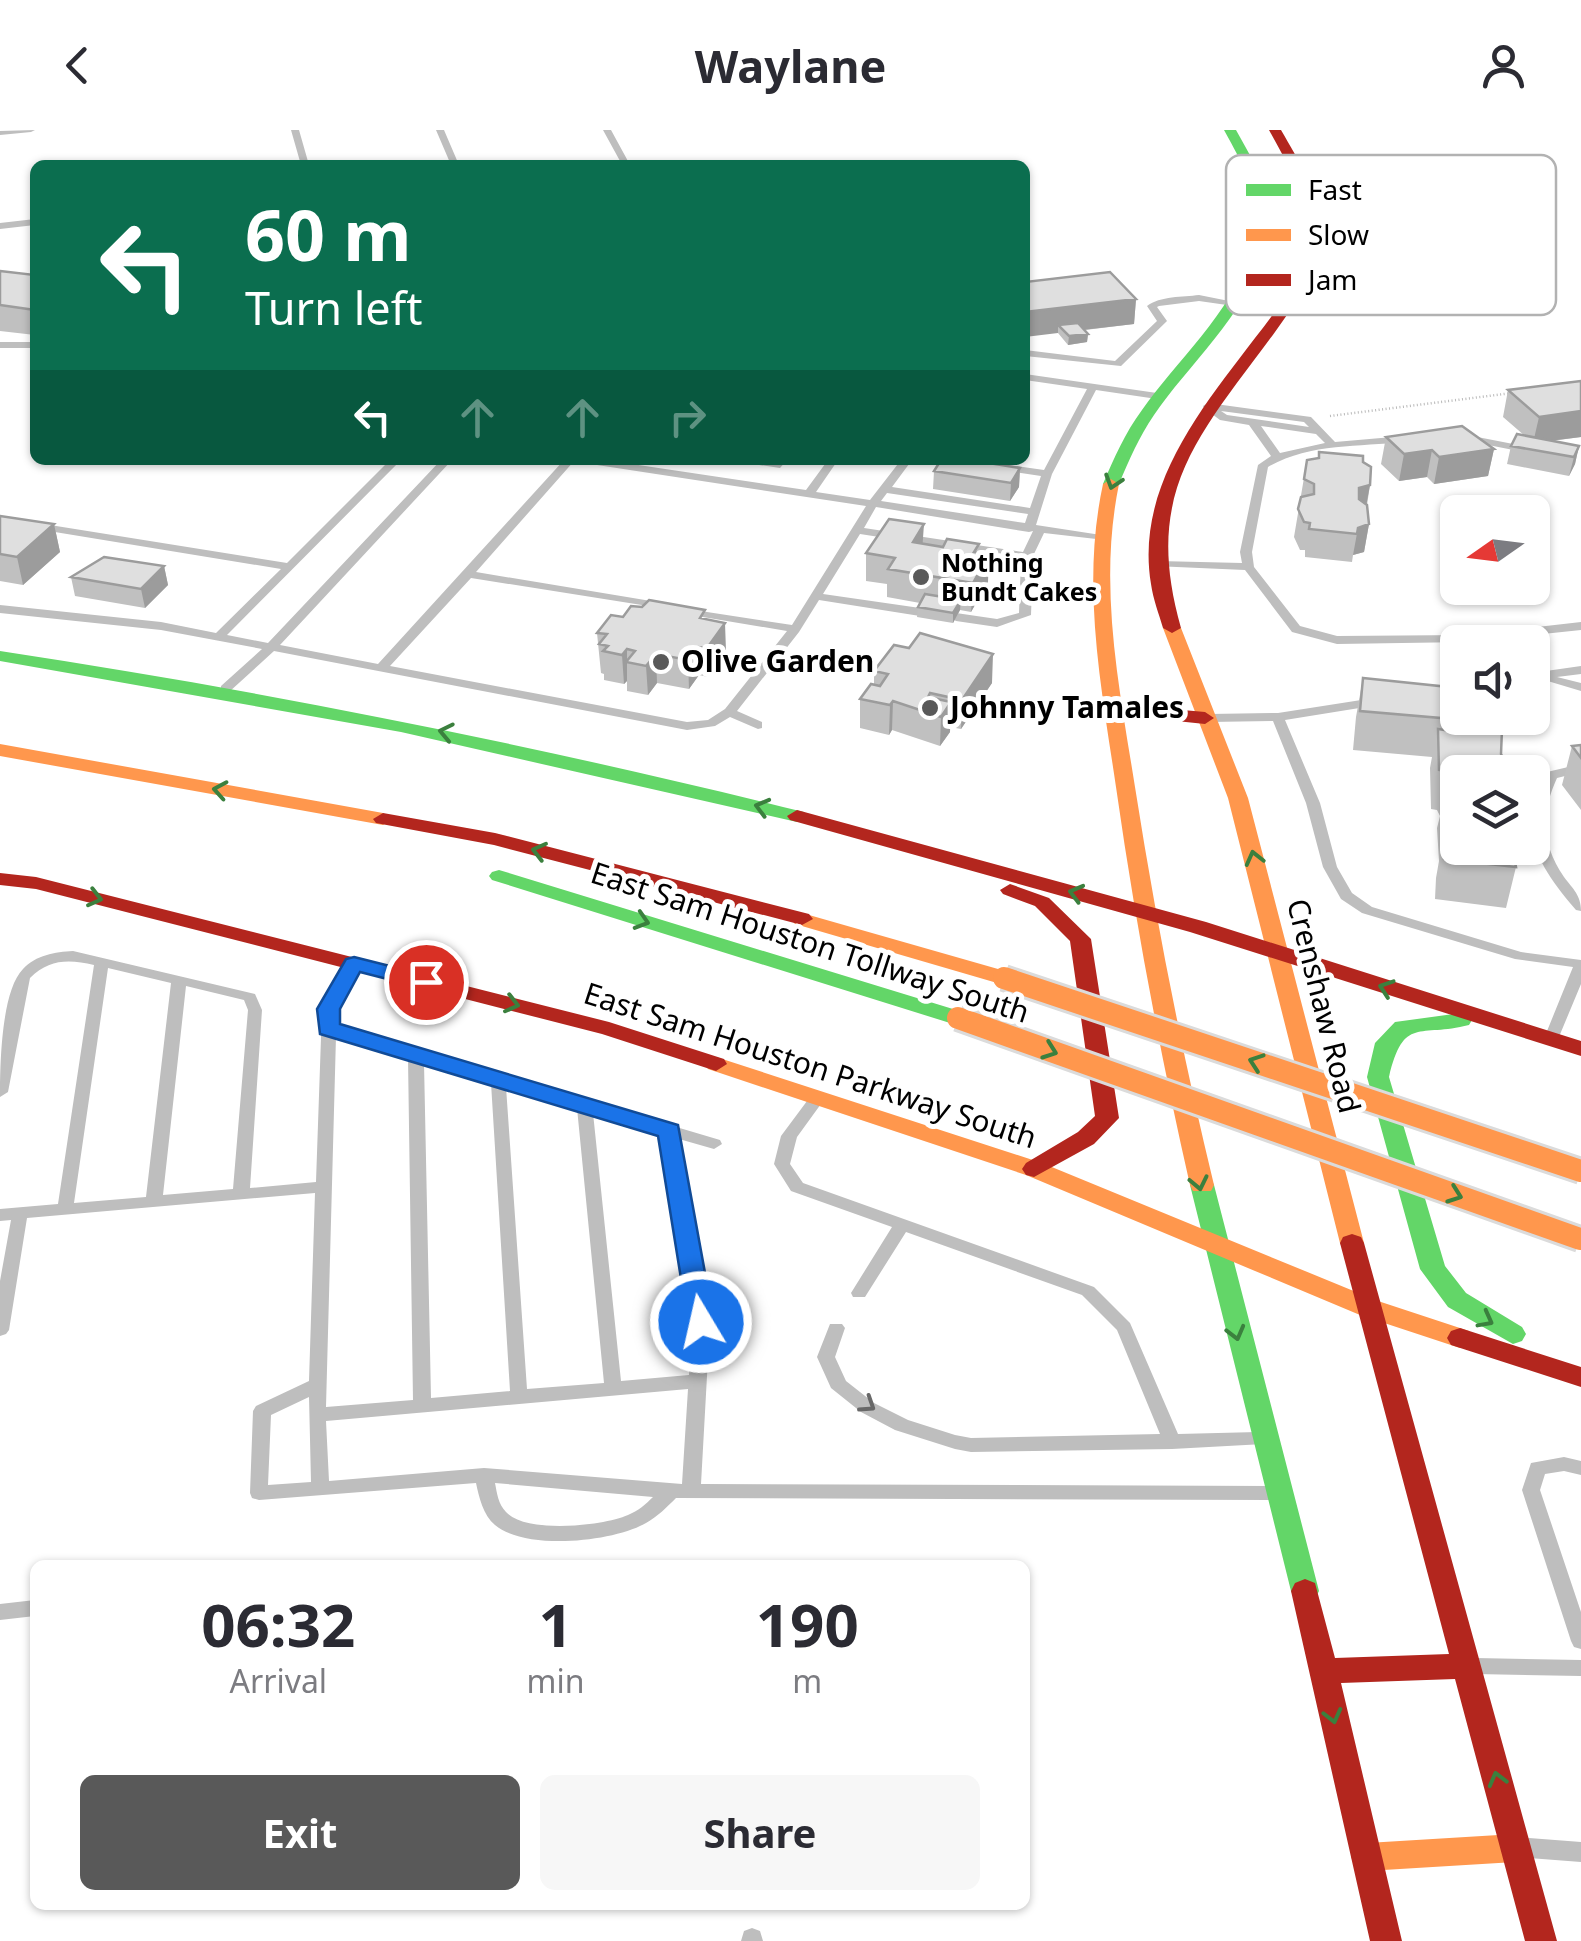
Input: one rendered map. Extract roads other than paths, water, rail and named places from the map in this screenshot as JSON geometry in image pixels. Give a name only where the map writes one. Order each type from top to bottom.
[{"type":"main road","name":"Crenshaw Road","points":[[1230,130],[1247,155]]},
{"type":"main road","name":"Crenshaw Road","points":[[1275,130],[1293,155]]},
{"type":"main road","name":"Crenshaw Road","points":[[1226,313],[1157,396],[1126,444],[1109,488],[1131,550],[1161,599],[1238,798],[1369,1308],[1540,1941]]},
{"type":"main road","name":"Crenshaw Road","points":[[1282,315],[1208,406],[1131,550],[1100,577],[1141,910],[1211,1238],[1280,1493],[1386,1941]]},
{"type":"main road","points":[[1157,396],[1208,406]]},
{"type":"main road","points":[[0,656],[224,689],[510,745],[1141,910],[1581,1050]]},
{"type":"main road","points":[[1116,710],[1205,718]]},
{"type":"main road","name":"East Sam Houston Tollway South","points":[[0,750],[495,840],[782,913],[1004,978],[1581,1171]]},
{"type":"main road","points":[[854,832],[1042,902],[1080,940],[1107,1118],[1086,1138],[1034,1169]]},
{"type":"main road","name":"East Sam Houston Tollway South","points":[[468,866],[958,1018],[1581,1239]]},
{"type":"main road","name":"East Sam Houston Parkway South","points":[[0,879],[36,883],[610,1028],[1034,1169],[1211,1238],[1369,1308],[1581,1377]]},
{"type":"main road","points":[[1478,1020],[1398,1028],[1381,1046],[1378,1077],[1433,1269],[1444,1291],[1474,1315],[1581,1368]]},
{"type":"main road","points":[[1322,1671],[1466,1666]]},
{"type":"main road","points":[[1367,1857],[1515,1848]]},
{"type":"lane","points":[[0,133],[31,130]]},
{"type":"lane","points":[[295,130],[303,160]]},
{"type":"lane","points":[[440,130],[453,160]]},
{"type":"lane","points":[[607,130],[623,160]]},
{"type":"lane","points":[[0,226],[30,223]]},
{"type":"lane","points":[[1030,353],[1117,364],[1162,320],[1152,306],[1157,303],[1199,298],[1226,302]]},
{"type":"lane","points":[[0,345],[30,346]]},
{"type":"lane","points":[[1030,378],[1157,396]]},
{"type":"lane","points":[[956,617],[996,622],[1025,615],[1027,556],[1034,512],[1047,474],[1093,387]]},
{"type":"lane","points":[[1208,406],[1307,419],[1334,447]]},
{"type":"lane","points":[[1208,406],[1224,418],[1315,431]]},
{"type":"lane","points":[[1253,423],[1278,456]]},
{"type":"lane","points":[[1454,435],[1541,452]]},
{"type":"lane","points":[[1423,437],[1278,456],[1264,465],[1246,552],[1248,567],[1296,629],[1311,636],[1466,640],[1581,626]]},
{"type":"lane","points":[[218,636],[391,465]]},
{"type":"lane","points":[[224,689],[272,646],[441,465]]},
{"type":"lane","points":[[382,668],[566,465]]},
{"type":"lane","points":[[617,465],[1248,567]]},
{"type":"lane","points":[[810,494],[830,465]]},
{"type":"lane","points":[[0,609],[218,636],[687,726],[712,723],[729,712],[795,629],[873,504],[904,465]]},
{"type":"lane","points":[[994,466],[1047,474]]},
{"type":"lane","points":[[884,489],[1034,512]]},
{"type":"lane","points":[[0,520],[290,567]]},
{"type":"lane","points":[[856,530],[1027,556]]},
{"type":"lane","points":[[468,574],[795,629]]},
{"type":"lane","points":[[816,596],[920,612]]},
{"type":"lane","points":[[1550,674],[1581,670]]},
{"type":"lane","points":[[1550,680],[1581,687]]},
{"type":"lane","points":[[1205,718],[1278,717],[1386,700]]},
{"type":"lane","points":[[729,712],[758,725]]},
{"type":"lane","points":[[1278,717],[1313,803],[1330,867],[1346,896],[1367,910],[1520,956],[1581,964],[1551,1041]]},
{"type":"lane","points":[[1581,768],[1552,775],[1540,796],[1539,831],[1540,855],[1581,907]]},
{"type":"lane","points":[[0,1092],[20,982],[26,971],[54,956],[102,962],[250,998],[255,1010],[241,1194]]},
{"type":"lane","points":[[65,1209],[102,962]]},
{"type":"lane","points":[[320,1489],[318,1385],[328,1009],[354,964]]},
{"type":"lane","points":[[154,1202],[179,980]]},
{"type":"lane","points":[[328,1028],[714,1144]]},
{"type":"lane","points":[[416,1055],[422,1406]]},
{"type":"lane","points":[[498,1079],[519,1397]]},
{"type":"lane","points":[[818,1098],[789,1136],[782,1164],[797,1187],[1088,1291],[1124,1327],[1172,1442]]},
{"type":"lane","points":[[584,1106],[613,1388]]},
{"type":"lane","points":[[670,1131],[701,1322],[698,1381],[682,1492]]},
{"type":"lane","points":[[0,1215],[324,1187]]},
{"type":"lane","points":[[0,1330],[20,1213]]},
{"type":"lane","points":[[858,1293],[902,1225]]},
{"type":"lane","points":[[836,1328],[826,1357],[837,1384],[875,1411],[948,1442],[1264,1438]]},
{"type":"lane","points":[[318,1415],[698,1381]]},
{"type":"lane","points":[[318,1385],[262,1411],[259,1494],[484,1475],[682,1492],[1280,1493]]},
{"type":"lane","points":[[1581,1468],[1564,1464],[1537,1468],[1530,1490],[1581,1641]]},
{"type":"lane","points":[[484,1475],[491,1507],[506,1523],[546,1531],[594,1532],[636,1520],[682,1492]]},
{"type":"lane","points":[[0,1612],[30,1609]]},
{"type":"lane","points":[[1466,1666],[1581,1668]]},
{"type":"lane","points":[[1515,1848],[1581,1852]]},
{"type":"place","name":"Nothing Bundt Cakes","points":[[921,577]]},
{"type":"place","name":"Olive Garden","points":[[661,662]]},
{"type":"place","name":"Johnny Tamales","points":[[930,708]]}]
